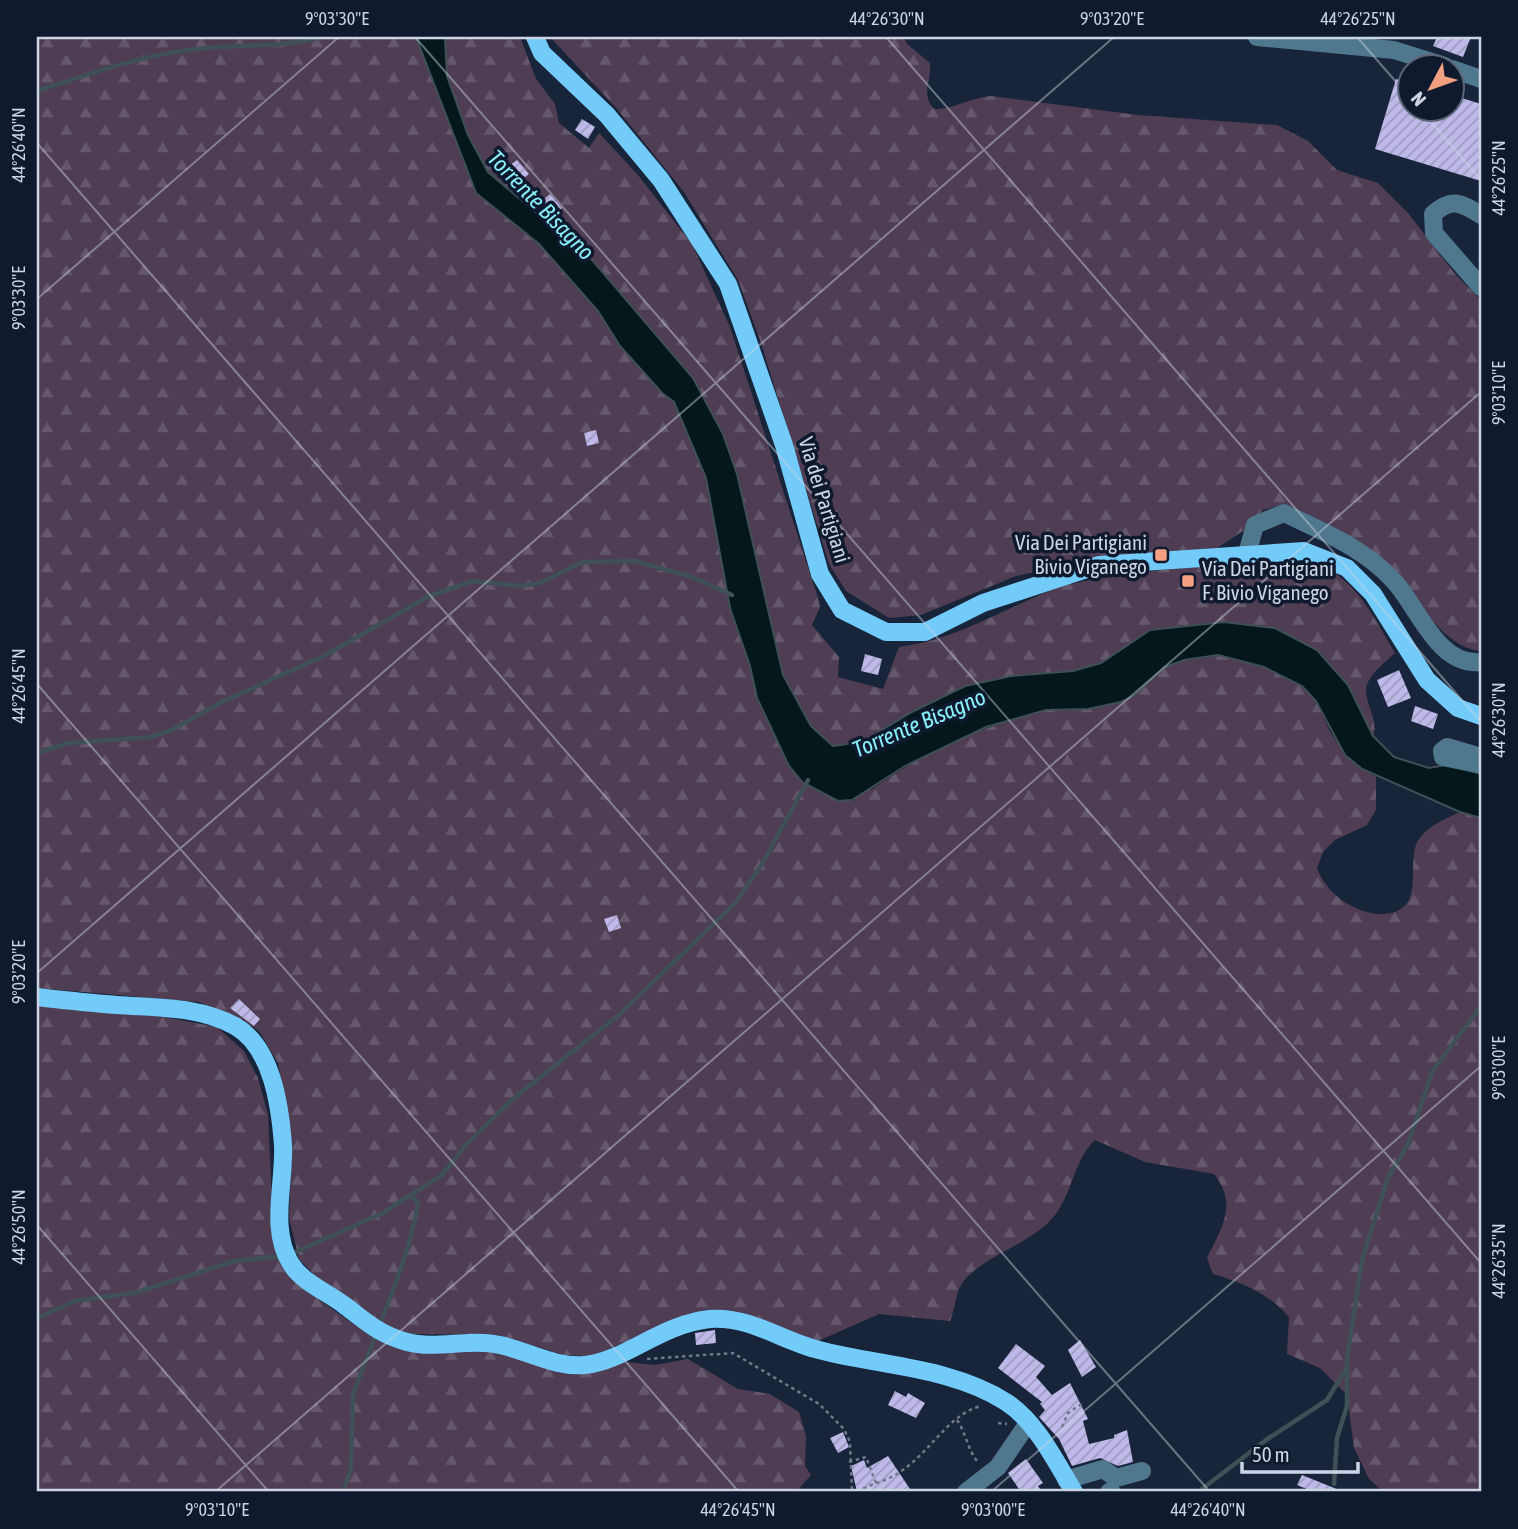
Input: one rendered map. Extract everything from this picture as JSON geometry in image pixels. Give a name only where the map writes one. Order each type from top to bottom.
[{"type":"main road","name":"Via dei Partigiani","points":[[535,37],[542,53],[607,115],[661,180],[728,284],[784,445],[820,574],[842,611],[886,632],[925,632],[983,603],[1100,565],[1304,551],[1347,568],[1373,594],[1427,680],[1458,708],[1481,716]]},
{"type":"main road","points":[[37,997],[197,1011],[233,1025],[252,1037],[269,1066],[283,1145],[279,1219],[291,1264],[311,1284],[374,1329],[412,1344],[497,1344],[562,1364],[584,1365],[612,1356],[676,1326],[711,1319],[741,1321],[815,1350],[952,1379],[1009,1404],[1028,1423],[1070,1486]]},
{"type":"street","points":[[1257,37],[1400,52]]},
{"type":"street","points":[[1481,215],[1459,201],[1445,204],[1433,214],[1434,233],[1481,287]]},
{"type":"street","points":[[1247,554],[1255,525],[1284,513],[1361,551],[1394,581],[1438,642],[1456,658],[1481,662]]},
{"type":"street","points":[[1481,757],[1447,747],[1442,751],[1443,757],[1481,765]]},
{"type":"street","points":[[966,1492],[986,1479],[1028,1423]]},
{"type":"street","points":[[1070,1486],[1103,1469],[1116,1478],[1143,1471]]},
{"type":"path","points":[[642,1358],[654,1361],[712,1352],[743,1356],[819,1404],[837,1421],[850,1442],[852,1454],[849,1462],[854,1492],[902,1473],[957,1420],[971,1409],[988,1405]]},
{"type":"path","points":[[1062,1427],[1068,1413],[1083,1403]]},
{"type":"path","points":[[957,1420],[978,1462],[986,1463],[993,1458],[1001,1462]]},
{"type":"path","points":[[998,1423],[1007,1422],[1006,1429]]},
{"type":"path","points":[[849,1462],[866,1457],[876,1483]]},
{"type":"green space","points":[[37,37],[416,37],[476,193],[539,244],[598,311],[620,346],[662,393],[674,402],[706,478],[757,698],[789,766],[871,790],[911,764],[953,742],[998,724],[1044,711],[1121,701],[1137,693],[1169,664],[1196,657],[1224,655],[1271,670],[1307,690],[1343,750],[1358,765],[1376,777],[1376,810],[1367,825],[1335,840],[1323,852],[1317,868],[1328,887],[1345,902],[1376,914],[1395,912],[1404,907],[1412,889],[1415,847],[1423,834],[1460,812],[1481,818],[1481,1492],[1382,1491],[1369,1479],[1354,1448],[1347,1395],[1320,1368],[1287,1354],[1289,1317],[1272,1301],[1254,1290],[1213,1274],[1207,1258],[1222,1226],[1226,1206],[1225,1195],[1214,1174],[1145,1162],[1095,1140],[1082,1157],[1055,1215],[1033,1234],[969,1275],[959,1289],[950,1321],[879,1314],[818,1341],[742,1314],[675,1321],[600,1353],[584,1356],[564,1355],[498,1335],[413,1334],[384,1326],[348,1297],[316,1277],[299,1259],[289,1218],[292,1145],[278,1063],[259,1031],[237,1017],[199,1002],[37,988]]},
{"type":"green space","points":[[445,37],[520,37],[536,79],[555,104],[559,123],[589,148],[599,133],[638,175],[692,244],[730,327],[818,598],[820,607],[812,625],[839,657],[838,677],[883,689],[899,647],[919,644],[959,631],[1057,588],[1111,577],[1193,567],[1305,564],[1325,568],[1348,584],[1366,605],[1395,653],[1373,674],[1366,688],[1374,723],[1373,737],[1348,685],[1150,630],[1101,663],[1073,671],[1011,676],[965,686],[912,712],[862,742],[833,746],[811,726],[783,675],[737,474],[723,434],[693,378],[593,261],[488,172],[468,135],[447,76]]},
{"type":"green space","points":[[550,37],[904,37],[907,44],[930,63],[927,92],[934,109],[991,96],[1138,115],[1277,125],[1308,141],[1337,170],[1378,183],[1408,213],[1456,275],[1481,300],[1481,651],[1451,639],[1379,557],[1334,528],[1285,504],[1263,510],[1243,531],[1217,548],[1090,561],[1016,576],[921,615],[889,618],[846,591],[829,564],[761,343],[738,280],[684,192],[617,109]]},
{"type":"green space","points":[[37,1005],[148,1014],[217,1027],[244,1051],[258,1078],[268,1115],[274,1243],[301,1287],[373,1338],[397,1347],[494,1350],[584,1374],[618,1361],[655,1365],[688,1359],[738,1389],[770,1394],[799,1412],[806,1436],[805,1466],[811,1475],[796,1492],[37,1492]]},
{"type":"water","name":"Torrente Bisagno","points":[[416,37],[445,37],[447,76],[468,135],[488,172],[593,261],[693,378],[723,434],[737,474],[783,675],[811,726],[833,746],[862,742],[912,712],[965,686],[1011,676],[1073,671],[1101,663],[1150,630],[1224,622],[1275,628],[1317,650],[1348,685],[1373,736],[1394,757],[1429,768],[1451,764],[1481,774],[1481,818],[1460,812],[1362,769],[1345,755],[1316,701],[1302,686],[1264,667],[1218,655],[1184,660],[1165,667],[1134,696],[1121,702],[1088,709],[1046,710],[986,727],[905,766],[852,800],[838,801],[802,782],[789,766],[757,698],[750,666],[730,608],[706,478],[674,402],[662,393],[620,346],[598,311],[539,244],[476,193]]},
{"type":"building","points":[[1437,37],[1471,37],[1465,52],[1449,52],[1433,46]]},
{"type":"building","points":[[1396,79],[1396,122],[1466,122],[1466,99],[1481,104],[1481,181],[1375,149]]},
{"type":"building","points":[[582,119],[595,127],[588,139],[575,130]]},
{"type":"building","points":[[517,160],[529,174],[517,184],[505,169]]},
{"type":"building","points":[[550,194],[562,208],[551,218],[539,203]]},
{"type":"building","points":[[596,430],[599,443],[587,446],[584,433]]},
{"type":"building","points":[[865,654],[882,659],[878,675],[861,671]]},
{"type":"building","points":[[1399,670],[1411,698],[1388,707],[1377,680]]},
{"type":"building","points":[[1415,706],[1438,714],[1433,729],[1411,721]]},
{"type":"building","points":[[617,915],[621,928],[609,932],[604,919]]},
{"type":"building","points":[[239,999],[260,1019],[254,1026],[230,1008]]},
{"type":"building","points":[[715,1330],[716,1343],[696,1345],[695,1333]]},
{"type":"building","points":[[1080,1340],[1096,1367],[1082,1377],[1068,1350]]},
{"type":"building","points":[[1016,1344],[1045,1366],[1036,1377],[1052,1395],[1070,1383],[1088,1419],[1083,1421],[1089,1444],[1114,1438],[1114,1435],[1127,1430],[1133,1462],[1118,1466],[1100,1458],[1072,1466],[1059,1439],[1039,1417],[1045,1410],[1040,1404],[1042,1402],[998,1368]]},
{"type":"building","points":[[895,1391],[906,1397],[908,1393],[925,1403],[916,1418],[888,1405]]},
{"type":"building","points":[[843,1432],[849,1447],[838,1453],[830,1438]]},
{"type":"building","points":[[888,1456],[912,1492],[857,1492],[851,1466],[864,1460],[867,1468]]},
{"type":"building","points":[[1026,1459],[1043,1483],[1038,1486],[1042,1492],[1021,1492],[1008,1473]]},
{"type":"building","points":[[1302,1475],[1344,1492],[1314,1492],[1297,1485]]},
{"type":"waterway","points":[[37,91],[114,66],[174,52],[291,43],[323,37]]},
{"type":"waterway","points":[[37,753],[69,743],[151,737],[170,731],[222,702],[324,656],[427,597],[473,581],[521,586],[540,583],[583,562],[635,561],[692,577],[732,595]]},
{"type":"waterway","points":[[291,1254],[383,1213],[442,1175],[467,1144],[515,1097],[618,1016],[735,903],[761,866],[808,780]]},
{"type":"waterway","points":[[1334,1484],[1337,1438],[1347,1406],[1347,1358],[1362,1261],[1387,1180],[1408,1144],[1433,1070],[1481,1006]]},
{"type":"waterway","points":[[379,1326],[402,1266],[415,1221],[418,1205],[412,1195]]},
{"type":"waterway","points":[[37,1318],[75,1301],[134,1293],[235,1261],[282,1256]]},
{"type":"waterway","points":[[343,1492],[351,1469],[353,1394],[376,1334]]},
{"type":"waterway","points":[[1198,1492],[1266,1440],[1327,1400],[1346,1369]]},
{"type":"place","name":"Via Dei Partigiani Bivio Viganego","points":[[1161,555]]},
{"type":"place","name":"Via Dei Partigiani F. Bivio Viganego","points":[[1188,581]]}]
